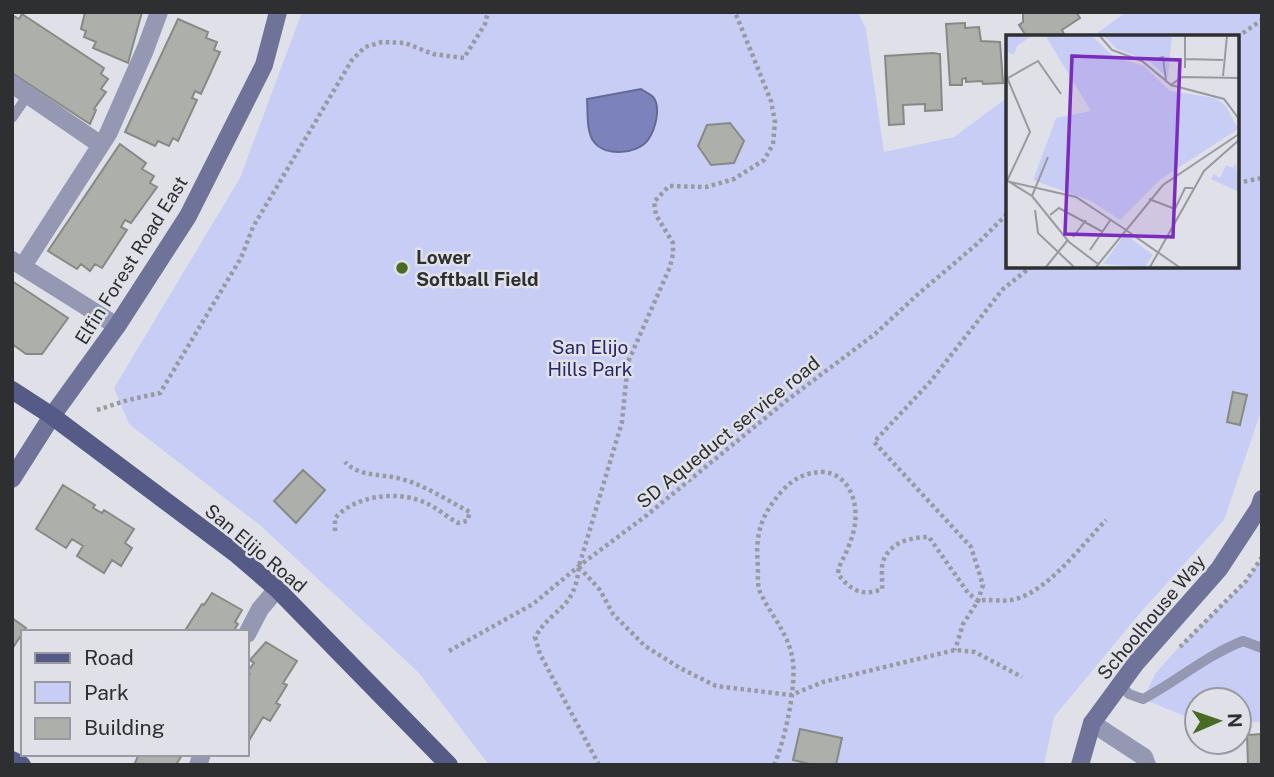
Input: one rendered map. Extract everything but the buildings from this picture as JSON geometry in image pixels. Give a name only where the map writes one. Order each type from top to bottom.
[{"type":"main road","name":"San Elijo Road","points":[[12,390],[52,416],[235,553],[277,589],[449,765]]},
{"type":"main road","points":[[12,760],[22,765]]},
{"type":"street","points":[[117,326],[17,263],[108,134],[159,12]]},
{"type":"street","name":"Elfin Forest Road East","points":[[12,479],[52,416],[117,326],[188,216],[264,65],[278,12]]},
{"type":"street","points":[[12,84],[101,145]]},
{"type":"street","name":"Schoolhouse Way","points":[[1080,765],[1093,723],[1136,663],[1219,569],[1259,508],[1262,499]]},
{"type":"street","points":[[248,632],[260,609],[277,589]]},
{"type":"street","points":[[1093,723],[1144,757],[1147,765]]},
{"type":"lane","points":[[12,118],[28,94]]},
{"type":"lane","points":[[1120,685],[1129,694],[1143,699],[1233,645],[1243,641],[1262,648]]},
{"type":"path","points":[[97,410],[160,393],[242,258],[253,227],[352,60],[365,47],[382,42],[405,43],[433,54],[464,58],[485,24],[488,12]]},
{"type":"path","points":[[598,765],[540,654],[535,637],[543,625],[562,610],[577,587],[579,566],[622,422],[628,362],[670,267],[673,243],[656,215],[654,202],[669,186],[706,187],[734,179],[764,160],[773,144],[775,122],[771,102],[735,12]]},
{"type":"path","points":[[1239,36],[1262,20]]},
{"type":"path","points":[[1239,183],[1262,178]]},
{"type":"path","name":"SD Aqueduct service road","points":[[449,651],[533,604],[647,515],[786,401],[875,334],[1006,215]]},
{"type":"path","points":[[955,650],[963,624],[978,601],[983,585],[971,547],[874,442],[930,382],[1003,289],[1029,268]]},
{"type":"path","points":[[335,531],[335,518],[345,507],[389,495],[402,495],[427,503],[458,523],[467,522],[470,512],[401,478],[354,470],[345,462]]},
{"type":"path","points":[[775,765],[792,695],[793,658],[786,635],[759,591],[756,543],[767,508],[792,481],[811,472],[832,472],[853,495],[855,519],[847,550],[839,563],[838,574],[844,583],[856,592],[872,593],[882,589],[883,561],[890,549],[905,540],[929,537],[968,593],[978,601],[1013,600],[1030,594],[1045,583],[1106,520]]},
{"type":"path","points":[[1178,648],[1246,581],[1262,557]]},
{"type":"path","points":[[579,566],[600,590],[613,614],[645,646],[716,686],[792,695],[822,682],[955,650],[975,652],[1022,677]]},
{"type":"green space","name":"San Elijo Hills Park","points":[[302,12],[858,12],[866,29],[884,152],[954,137],[1006,98],[1006,268],[1239,268],[1239,35],[1095,35],[1126,12],[1262,12],[1262,406],[1224,520],[1140,613],[1054,717],[1044,765],[489,765],[418,672],[261,526],[129,424],[114,388],[240,178]]},
{"type":"green space","points":[[1262,557],[1262,722],[1253,722],[1253,686],[1183,686],[1183,715],[1143,699],[1155,674],[1246,581]]},
{"type":"shaded area","points":[[641,89],[654,98],[657,108],[655,125],[648,140],[629,151],[613,152],[599,147],[590,133],[587,99]]},
{"type":"place","name":"Lower Softball Field","points":[[402,268]]}]
